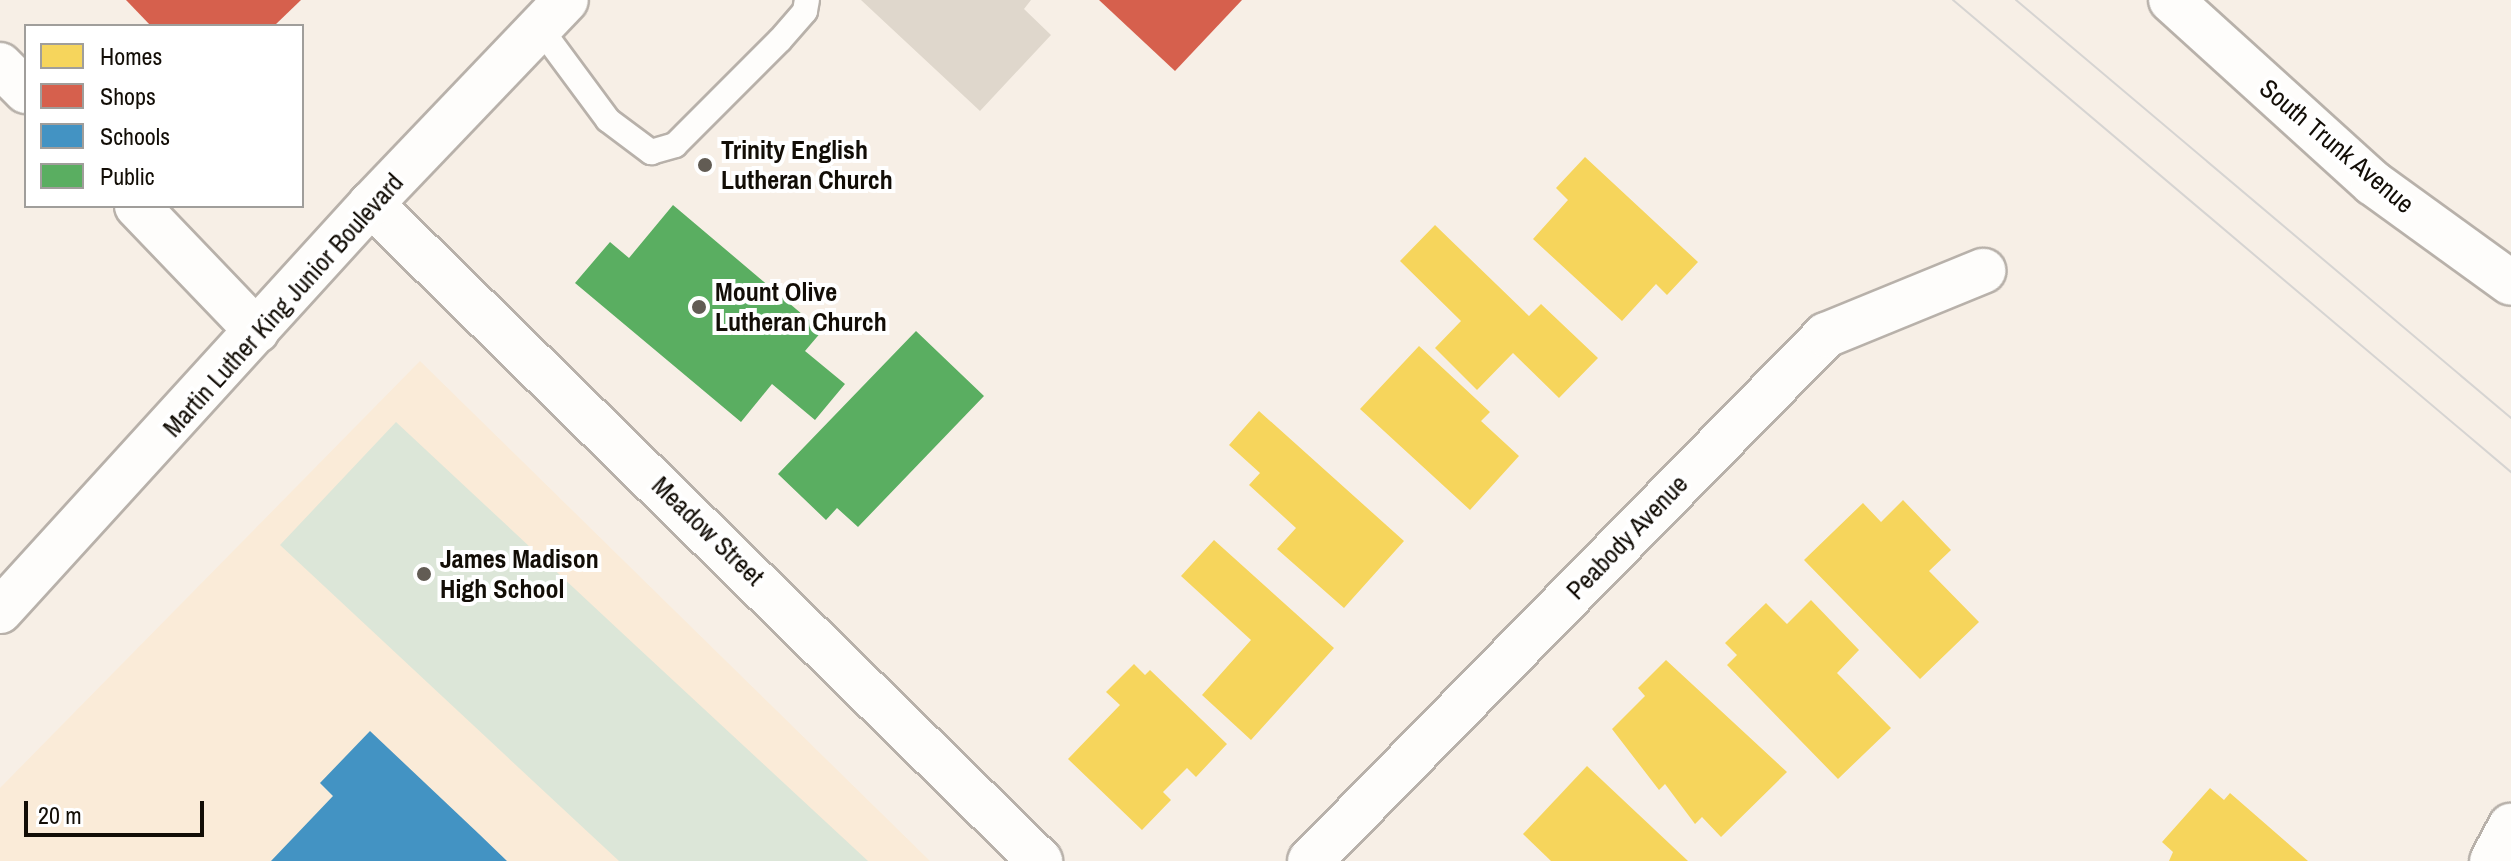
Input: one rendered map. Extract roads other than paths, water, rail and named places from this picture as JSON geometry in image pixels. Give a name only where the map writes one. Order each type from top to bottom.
[{"type":"street","name":"South Trunk Avenue","points":[[2171,0],[2373,183],[2511,283]]},
{"type":"street","name":"Martin Luther King Junior Boulevard","points":[[0,611],[371,204],[553,14]]},
{"type":"street","name":"Meadow Street","points":[[371,204],[1040,861]]},
{"type":"street","points":[[139,208],[257,331]]},
{"type":"street","name":"Peabody Avenue","points":[[1310,861],[1826,335],[1983,271]]},
{"type":"street","points":[[2492,861],[2511,826]]},
{"type":"lane","points":[[553,14],[608,120],[651,152],[675,145],[780,40],[805,11],[807,0]]},
{"type":"tram line","points":[[1953,0],[2511,472]]},
{"type":"tram line","points":[[2016,0],[2511,418]]},
{"type":"place","name":"Trinity English Lutheran Church","points":[[705,165]]},
{"type":"place","name":"Mount Olive Lutheran Church","points":[[699,307]]},
{"type":"place","name":"James Madison High School","points":[[424,574]]}]
